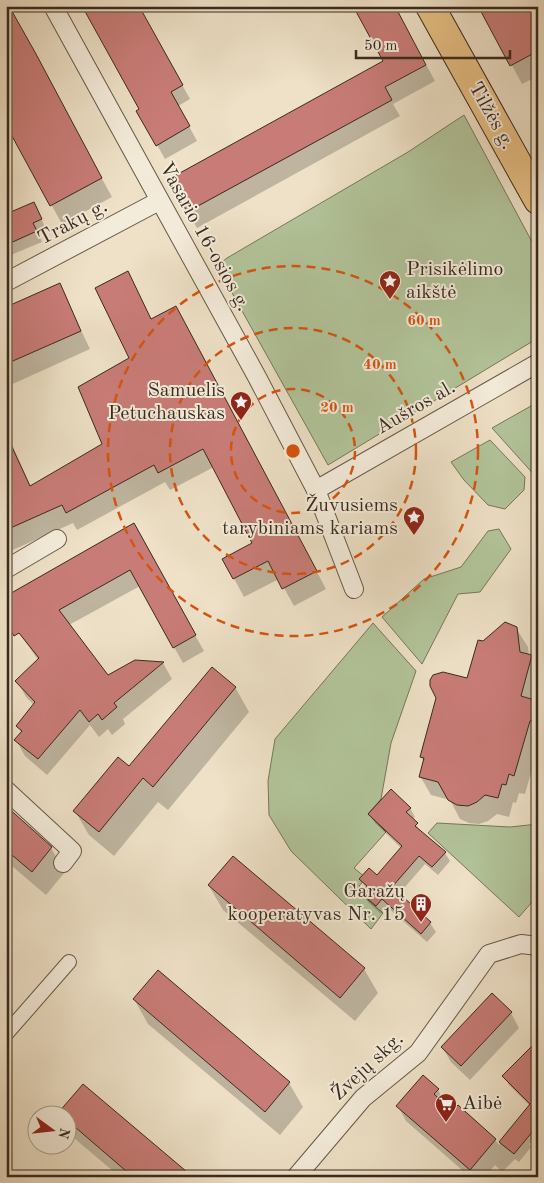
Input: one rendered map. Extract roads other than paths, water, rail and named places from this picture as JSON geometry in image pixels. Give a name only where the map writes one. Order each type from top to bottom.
[{"type":"highway","name":"Tilžės g.","points":[[430,6],[538,200]]},
{"type":"street","name":"Vasario 16-osios g.","points":[[53,6],[257,377],[316,490],[354,589]]},
{"type":"street","name":"Trakų g.","points":[[6,282],[159,201]]},
{"type":"street","name":"Aušros al.","points":[[316,490],[538,363]]},
{"type":"street","points":[[6,569],[58,539]]},
{"type":"street","points":[[6,790],[72,851],[62,863]]},
{"type":"street","name":"Žvejų skg.","points":[[296,1177],[363,1098],[418,1053],[489,954],[521,944],[538,946]]},
{"type":"street","points":[[6,1034],[69,962]]},
{"type":"place","name":"Prisikėlimo aikštė","points":[[390,300]]},
{"type":"place","name":"Samuelis Petuchauskas","points":[[241,421]]},
{"type":"place","name":"Žuvusiems tarybiniams kariams","points":[[414,536]]},
{"type":"place","name":"Garažų kooperatyvas Nr. 15","points":[[421,923]]},
{"type":"place","name":"Aibė","points":[[446,1123]]}]
